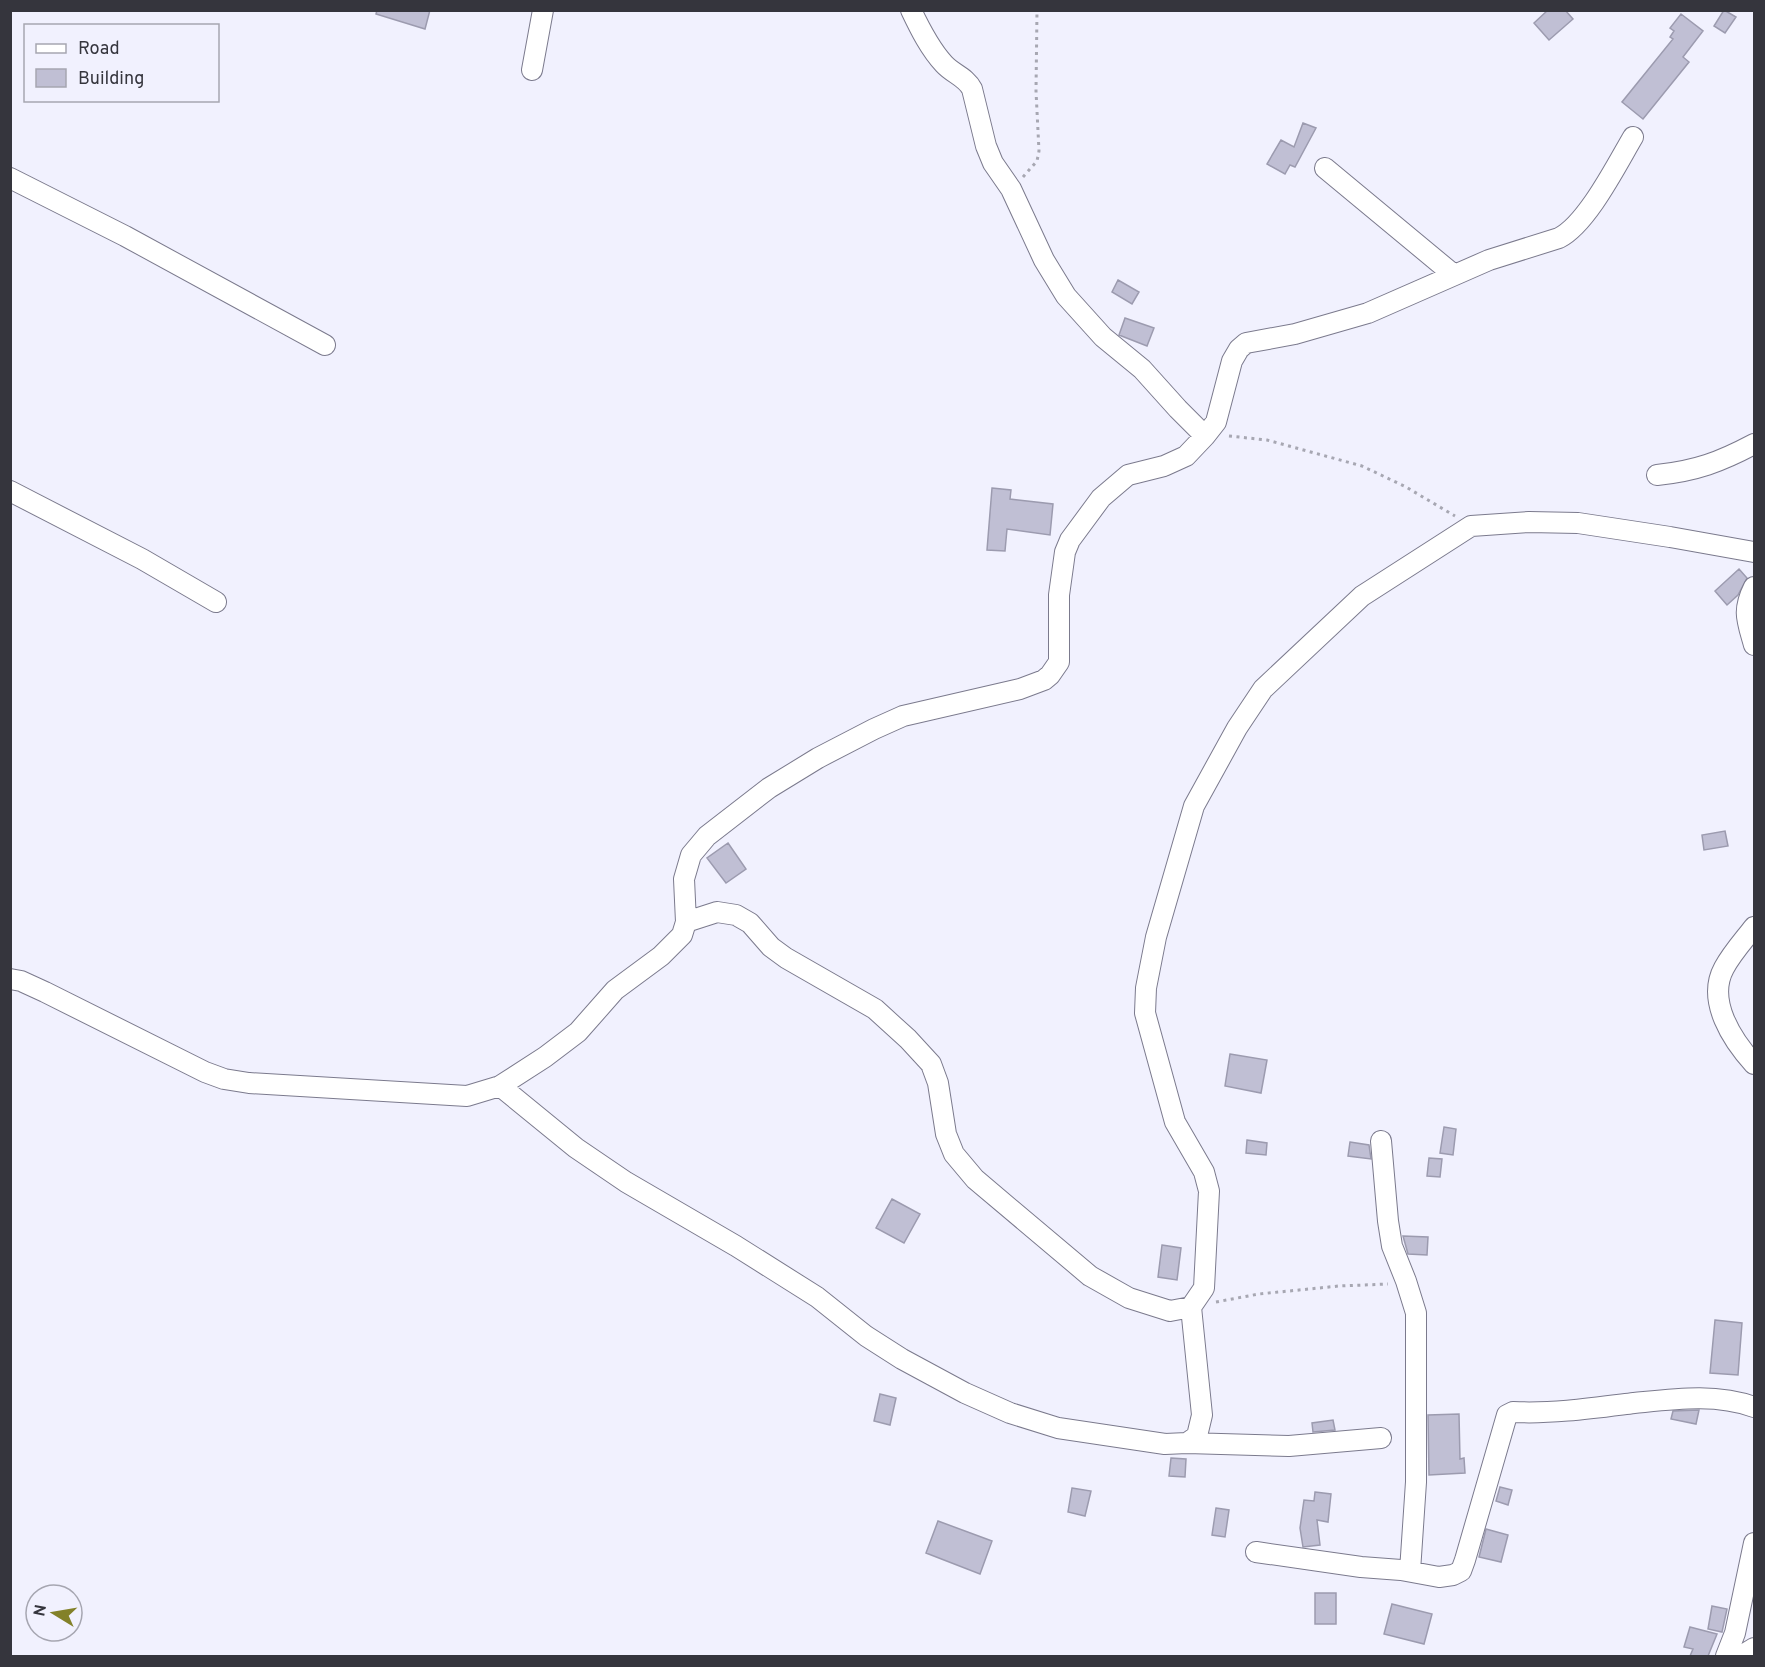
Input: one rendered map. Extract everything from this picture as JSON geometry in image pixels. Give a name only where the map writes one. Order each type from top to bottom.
[{"type":"street","points":[[532,70],[543,10]]},
{"type":"street","points":[[911,10],[923,34],[944,65],[968,81],[993,163],[1011,189],[1044,260],[1071,301],[1103,337],[1142,369],[1205,436]]},
{"type":"street","points":[[10,980],[21,981],[45,992],[177,1059],[224,1079],[261,1084],[467,1096],[500,1086],[578,1032],[615,990],[661,956],[682,935],[686,922],[684,879],[691,855],[707,836],[790,774],[874,729],[903,716],[1020,689],[1044,680],[1050,675],[1059,662],[1059,595],[1065,552],[1070,540],[1101,498],[1128,475],[1164,466],[1186,456],[1205,436],[1216,422],[1232,361],[1239,349],[1246,343],[1295,334],[1368,313],[1489,260],[1570,232],[1593,203],[1633,137]]},
{"type":"street","points":[[1325,168],[1454,275]]},
{"type":"street","points":[[10,178],[125,236],[325,345]]},
{"type":"street","points":[[1657,475],[1682,472],[1719,462],[1755,444]]},
{"type":"street","points":[[10,491],[142,559],[216,602]]},
{"type":"street","points":[[686,922],[717,912],[736,915],[750,923],[771,947],[786,958],[875,1009],[931,1064],[938,1083],[946,1134],[954,1154],[975,1179],[1089,1276],[1129,1298],[1170,1311],[1191,1306],[1204,1288],[1209,1191],[1204,1172],[1175,1122],[1145,1013],[1146,988],[1156,938],[1194,806],[1237,728],[1263,689],[1362,596],[1472,526],[1529,522],[1578,523],[1755,552]]},
{"type":"street","points":[[1755,587],[1746,605],[1746,616],[1755,645]]},
{"type":"street","points":[[1755,927],[1723,969],[1719,984],[1721,1007],[1727,1027],[1740,1048],[1755,1064]]},
{"type":"street","points":[[500,1086],[576,1148],[626,1182],[818,1297],[866,1336],[964,1393],[1010,1413],[1058,1428],[1165,1444],[1289,1446],[1380,1438]]},
{"type":"street","points":[[1381,1141],[1392,1246],[1408,1285],[1416,1313],[1416,1482],[1410,1571]]},
{"type":"street","points":[[1187,1443],[1197,1436],[1202,1415],[1191,1306]]},
{"type":"street","points":[[1256,1552],[1361,1567],[1410,1571],[1438,1577],[1453,1575],[1461,1571],[1507,1415],[1513,1412],[1570,1410],[1684,1398],[1707,1398],[1755,1407]]},
{"type":"street","points":[[1726,1656],[1736,1634],[1755,1543]]},
{"type":"street","points":[[1741,1656],[1755,1648]]},
{"type":"path","points":[[1011,189],[1030,172],[1039,151],[1036,92],[1037,12]]},
{"type":"path","points":[[1205,436],[1242,436],[1267,440],[1362,466],[1406,487],[1472,526]]},
{"type":"path","points":[[1191,1306],[1259,1294],[1339,1286],[1381,1283],[1408,1285]]},
{"type":"building","points":[[377,10],[430,10],[425,29],[376,14]]},
{"type":"building","points":[[1548,10],[1565,10],[1573,19],[1549,40],[1534,23]]},
{"type":"building","points":[[1724,10],[1736,17],[1725,33],[1714,26]]},
{"type":"building","points":[[1681,14],[1703,31],[1683,57],[1689,62],[1643,119],[1622,102],[1673,39],[1670,37],[1674,31],[1670,28]]},
{"type":"building","points":[[1303,123],[1316,128],[1295,167],[1290,165],[1285,174],[1267,164],[1281,140],[1294,147]]},
{"type":"building","points":[[1118,280],[1139,292],[1132,304],[1112,292]]},
{"type":"building","points":[[1125,318],[1154,328],[1147,346],[1119,335]]},
{"type":"building","points":[[992,488],[1011,490],[1010,499],[1053,504],[1050,535],[1007,529],[1005,551],[987,550]]},
{"type":"building","points":[[1739,569],[1747,578],[1738,595],[1727,605],[1715,591]]},
{"type":"building","points":[[1725,831],[1728,846],[1704,850],[1702,835]]},
{"type":"building","points":[[728,843],[746,869],[726,883],[707,858]]},
{"type":"building","points":[[1230,1054],[1267,1060],[1261,1093],[1225,1086]]},
{"type":"building","points":[[1444,1127],[1456,1129],[1453,1155],[1440,1153]]},
{"type":"building","points":[[1247,1140],[1267,1143],[1266,1155],[1246,1153]]},
{"type":"building","points":[[1350,1142],[1369,1145],[1371,1159],[1348,1156]]},
{"type":"building","points":[[1429,1158],[1442,1159],[1440,1177],[1427,1176]]},
{"type":"building","points":[[892,1199],[920,1214],[904,1243],[876,1228]]},
{"type":"building","points":[[1403,1236],[1428,1237],[1427,1255],[1408,1254]]},
{"type":"building","points":[[1162,1245],[1181,1248],[1177,1280],[1158,1277]]},
{"type":"building","points":[[1715,1320],[1742,1323],[1738,1375],[1710,1373]]},
{"type":"building","points":[[880,1394],[896,1398],[890,1425],[874,1421]]},
{"type":"building","points":[[1699,1410],[1696,1424],[1671,1419],[1673,1411]]},
{"type":"building","points":[[1459,1414],[1460,1459],[1464,1458],[1465,1473],[1429,1475],[1428,1415]]},
{"type":"building","points":[[1333,1420],[1335,1430],[1313,1432],[1312,1423]]},
{"type":"building","points":[[1171,1458],[1186,1459],[1185,1477],[1169,1476]]},
{"type":"building","points":[[1500,1487],[1512,1490],[1508,1505],[1496,1501]]},
{"type":"building","points":[[1072,1488],[1091,1491],[1085,1516],[1068,1512]]},
{"type":"building","points":[[1315,1492],[1331,1494],[1328,1522],[1317,1520],[1320,1545],[1303,1547],[1300,1528],[1304,1500],[1314,1501]]},
{"type":"building","points":[[1216,1508],[1229,1510],[1225,1537],[1212,1535]]},
{"type":"building","points":[[938,1521],[992,1541],[980,1574],[926,1553]]},
{"type":"building","points":[[1486,1529],[1508,1535],[1501,1562],[1479,1557]]},
{"type":"building","points":[[1315,1593],[1336,1593],[1336,1624],[1315,1624]]},
{"type":"building","points":[[1392,1604],[1432,1614],[1424,1644],[1384,1634]]},
{"type":"building","points":[[1712,1606],[1727,1609],[1722,1632],[1708,1629]]},
{"type":"building","points":[[1690,1627],[1717,1634],[1708,1656],[1690,1656],[1693,1649],[1684,1647]]}]
